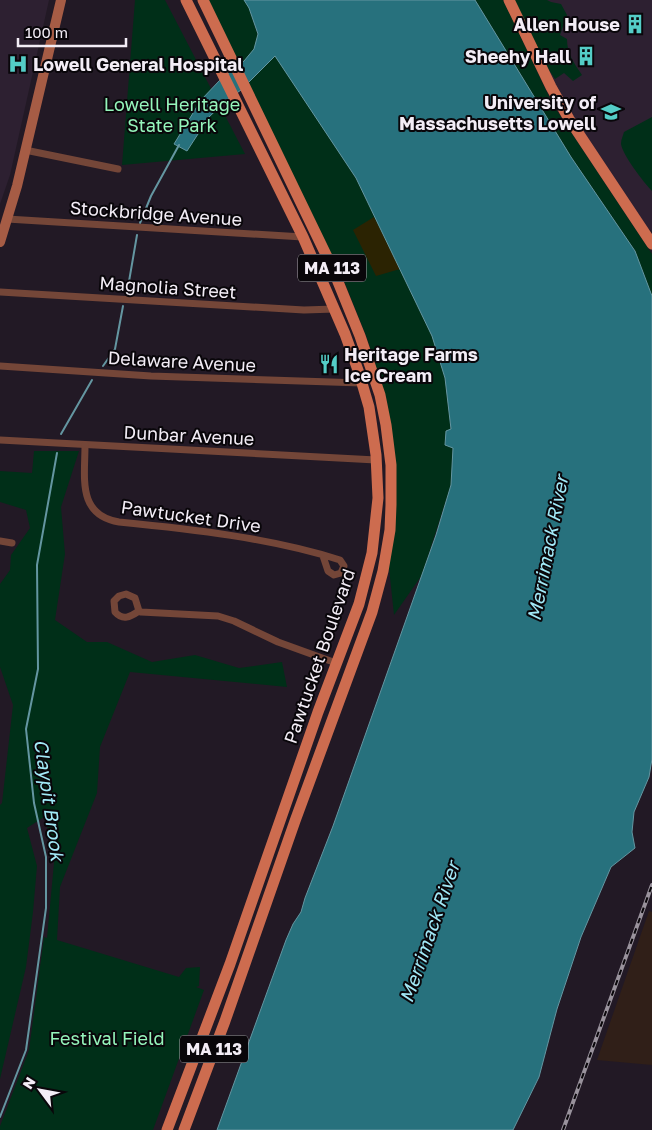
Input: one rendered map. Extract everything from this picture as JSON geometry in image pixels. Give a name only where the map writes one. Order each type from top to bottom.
[{"type":"main road","points":[[0,242],[26,150],[61,0]]},
{"type":"main road","name":"Pawtucket Boulevard","points":[[167,1130],[230,964],[336,663],[359,604],[370,560],[377,517],[376,460],[373,431],[353,354],[303,237],[186,0]]},
{"type":"main road","name":"Pawtucket Boulevard","points":[[184,1130],[372,612],[383,571],[392,505],[389,445],[375,378],[332,267],[203,0]]},
{"type":"main road","points":[[508,0],[569,119],[652,244]]},
{"type":"street","points":[[26,150],[118,170]]},
{"type":"street","name":"Stockbridge Avenue","points":[[7,218],[303,237]]},
{"type":"street","name":"Magnolia Street","points":[[0,292],[304,310],[335,309]]},
{"type":"street","name":"Delaware Avenue","points":[[0,366],[151,376],[362,384]]},
{"type":"street","name":"Dunbar Avenue","points":[[0,440],[376,460]]},
{"type":"street","name":"Pawtucket Drive","points":[[85,445],[85,487],[88,500],[95,511],[106,518],[119,522],[263,541],[323,556]]},
{"type":"street","points":[[0,542],[12,543]]},
{"type":"street","points":[[139,611],[218,616],[234,621],[278,642],[336,663]]},
{"type":"shaded area","name":"Lowell General Hospital","points":[[0,0],[49,0],[10,175],[0,204]]},
{"type":"shaded area","name":"University of Massachusetts Lowell","points":[[514,0],[652,0],[652,231],[648,229],[561,98]]},
{"type":"shaded area","points":[[649,911],[652,912],[652,1065],[597,1060]]},
{"type":"green space","name":"Lowell Heritage State Park","points":[[135,0],[165,0],[245,154],[122,165]]},
{"type":"green space","name":"Lowell Heritage State Park","points":[[208,0],[244,0],[249,8],[258,35],[275,55],[356,178],[432,336],[445,378],[453,448],[451,485],[422,575],[394,615],[389,568],[396,472],[387,402],[367,338],[342,276]]},
{"type":"green space","points":[[475,0],[503,0],[553,105],[652,254],[652,298],[635,251],[571,157]]},
{"type":"green space","points":[[514,0],[547,0],[561,4],[567,15],[560,35],[567,39],[570,54],[582,75],[573,81],[564,73],[555,79]]},
{"type":"green space","points":[[652,117],[652,191],[629,161],[621,144],[624,132]]},
{"type":"green space","name":"Festival Field","points":[[34,451],[79,451],[61,507],[65,554],[55,620],[87,642],[107,642],[152,662],[195,655],[239,668],[282,662],[287,687],[130,672],[100,747],[97,793],[60,887],[57,940],[179,977],[186,968],[200,967],[199,986],[196,987],[204,990],[153,1130],[0,1130],[29,1050],[44,937],[47,938],[55,852],[44,817],[27,828],[37,866],[33,912],[26,967],[0,1079],[0,805],[2,803],[13,705],[0,667],[0,584],[10,570],[11,555],[30,528],[26,510],[0,502],[0,471],[32,473]]},
{"type":"sand","points":[[374,217],[400,269],[376,276],[353,230]]},
{"type":"water","name":"Merrimack River","points":[[244,0],[475,0],[571,157],[635,251],[652,296],[652,759],[649,777],[634,812],[632,832],[635,848],[611,867],[581,937],[557,1009],[539,1077],[513,1130],[217,1130],[286,940],[301,912],[333,826],[436,535],[451,485],[453,448],[445,445],[446,431],[451,429],[445,378],[432,336],[356,178],[275,56],[241,90],[209,117],[187,151],[174,144],[201,100],[220,80],[244,61],[254,49],[258,34],[249,8]]},
{"type":"waterway","name":"Claypit Brook","points":[[140,223],[151,196],[179,145]]},
{"type":"waterway","name":"Claypit Brook","points":[[127,293],[137,235]]},
{"type":"waterway","name":"Claypit Brook","points":[[103,366],[115,349],[123,306]]},
{"type":"waterway","name":"Claypit Brook","points":[[61,434],[92,380]]},
{"type":"waterway","name":"Claypit Brook","points":[[0,1117],[26,1050],[46,908],[46,857],[34,803],[26,729],[38,669],[37,565],[57,453]]},
{"type":"railway","points":[[563,1130],[652,885]]},
{"type":"place","name":"Allen House","points":[[635,24]]},
{"type":"place","name":"Sheehy Hall","points":[[586,56]]},
{"type":"place","name":"Lowell General Hospital","points":[[18,64]]},
{"type":"place","name":"University of Massachusetts Lowell","points":[[611,112]]},
{"type":"place","name":"Heritage Farms Ice Cream","points":[[329,364]]}]
